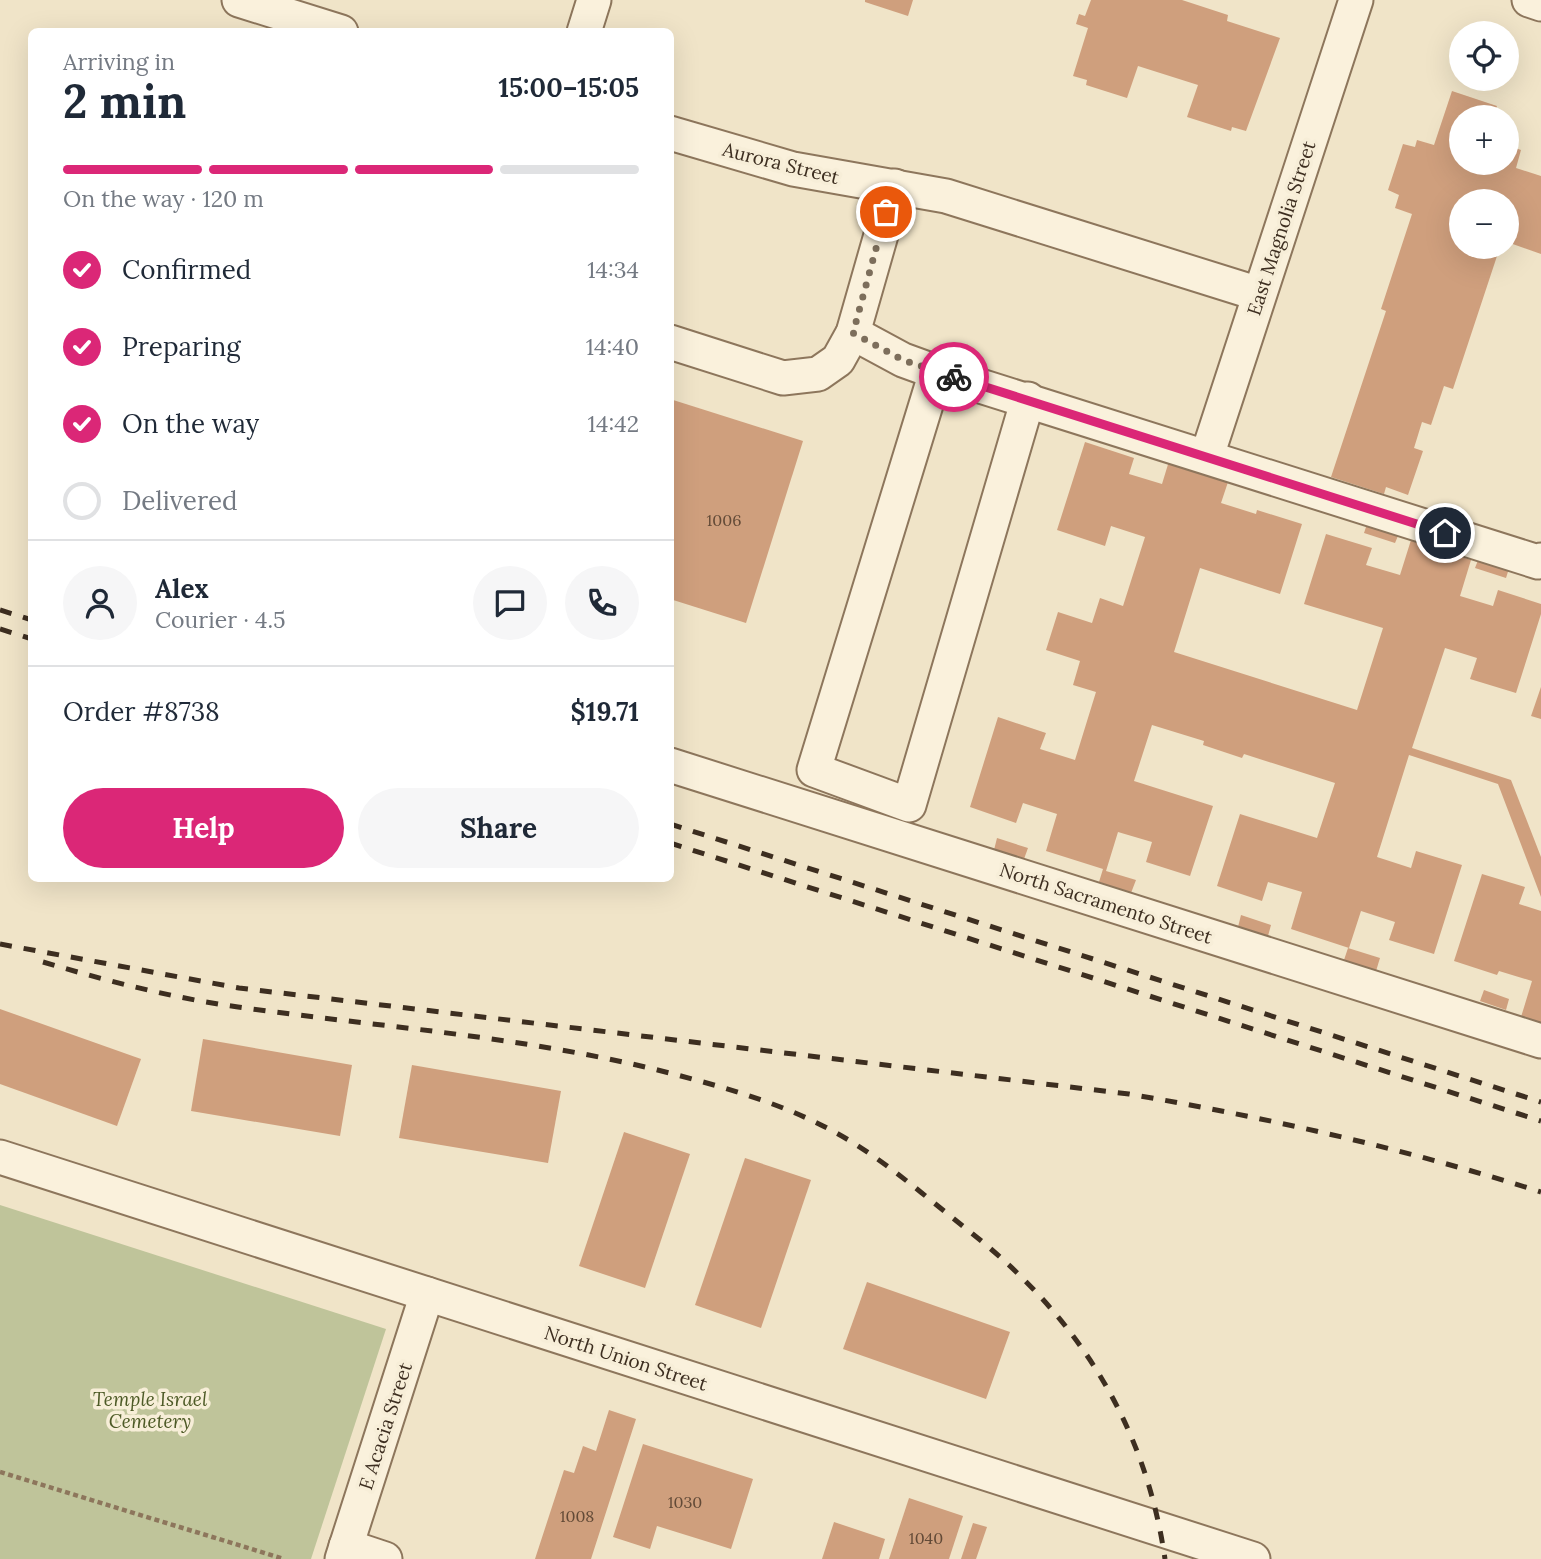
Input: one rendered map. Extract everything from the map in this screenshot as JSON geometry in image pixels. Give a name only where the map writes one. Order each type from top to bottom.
[{"type":"street","points":[[239,0],[328,28]]},
{"type":"street","points":[[585,28],[594,0]]},
{"type":"street","name":"East Magnolia Street","points":[[1207,456],[1356,0]]},
{"type":"street","points":[[1530,0],[1541,4]]},
{"type":"street","name":"Aurora Street","points":[[674,134],[793,169],[946,196],[1259,294]]},
{"type":"street","points":[[674,343],[783,378],[809,377],[838,360],[853,333],[895,186]]},
{"type":"street","points":[[853,333],[903,360],[936,372],[1538,562],[1541,560]]},
{"type":"street","points":[[936,372],[814,770],[909,805],[1028,399]]},
{"type":"street","name":"North Sacramento Street","points":[[674,766],[1541,1041]]},
{"type":"street","name":"North Union Street","points":[[0,1157],[1216,1553],[1253,1559]]},
{"type":"street","name":"E Acacia Street","points":[[344,1553],[427,1294]]},
{"type":"street","points":[[344,1553],[385,1559]]},
{"type":"path","points":[[0,1472],[284,1559]]},
{"type":"green space","name":"Temple Israel Cemetery","points":[[0,1205],[386,1329],[311,1559],[0,1559]]},
{"type":"building","points":[[865,0],[913,0],[908,16]]},
{"type":"building","points":[[1091,0],[1182,0],[1228,15],[1227,21],[1280,38],[1246,131],[1232,127],[1231,131],[1187,117],[1198,85],[1138,66],[1127,98],[1086,85],[1087,80],[1073,76],[1088,28],[1076,24],[1079,14],[1085,16]]},
{"type":"building","points":[[1452,91],[1494,105],[1449,105],[1449,175],[1519,175],[1519,169],[1541,176],[1541,254],[1519,246],[1519,189],[1449,189],[1449,259],[1496,259],[1453,389],[1444,386],[1431,425],[1422,422],[1414,448],[1423,451],[1408,495],[1386,487],[1384,494],[1331,477],[1386,311],[1381,309],[1412,214],[1395,208],[1399,195],[1388,190],[1403,144],[1415,147],[1417,140],[1434,145]]},
{"type":"building","points":[[674,400],[803,441],[746,623],[674,600]]},
{"type":"building","points":[[1085,442],[1134,458],[1129,474],[1162,484],[1173,448],[1233,467],[1221,503],[1256,514],[1257,510],[1302,524],[1280,594],[1200,568],[1174,652],[1357,710],[1383,628],[1304,604],[1326,534],[1372,548],[1366,565],[1400,575],[1411,540],[1471,560],[1460,596],[1493,606],[1498,590],[1541,604],[1541,614],[1516,693],[1470,679],[1477,658],[1445,648],[1412,748],[1511,780],[1541,857],[1541,897],[1498,784],[1409,755],[1377,857],[1411,868],[1416,851],[1462,865],[1434,954],[1389,940],[1395,922],[1361,911],[1349,948],[1291,929],[1302,892],[1268,882],[1262,901],[1217,886],[1240,814],[1317,838],[1335,783],[1244,754],[1242,758],[1203,745],[1204,741],[1152,725],[1134,781],[1213,806],[1190,876],[1146,862],[1152,842],[1118,832],[1106,871],[1136,880],[1131,893],[1099,882],[1103,869],[1046,851],[1057,814],[1023,803],[1016,823],[970,807],[998,717],[1046,733],[1040,749],[1075,760],[1096,692],[1073,685],[1080,661],[1046,650],[1058,612],[1092,623],[1100,598],[1123,606],[1145,537],[1111,526],[1105,546],[1057,530]]},
{"type":"building","points":[[1368,521],[1400,531],[1395,543],[1364,533]]},
{"type":"building","points":[[1480,555],[1510,565],[1506,578],[1475,568]]},
{"type":"building","points":[[1541,687],[1541,719],[1531,716]]},
{"type":"building","points":[[997,838],[1028,848],[1024,859],[994,850]]},
{"type":"building","points":[[1482,874],[1525,887],[1519,904],[1541,911],[1541,1023],[1521,1017],[1532,981],[1499,971],[1497,975],[1454,961]]},
{"type":"building","points":[[1241,915],[1271,925],[1268,936],[1238,927]]},
{"type":"building","points":[[1348,948],[1380,958],[1376,971],[1344,960]]},
{"type":"building","points":[[1484,990],[1509,999],[1506,1010],[1480,1001]]},
{"type":"building","points":[[0,1009],[141,1059],[117,1126],[0,1084]]},
{"type":"building","points":[[203,1039],[352,1065],[340,1136],[191,1111]]},
{"type":"building","points":[[412,1065],[561,1091],[548,1163],[399,1138]]},
{"type":"building","points":[[624,1132],[690,1154],[645,1288],[579,1266]]},
{"type":"building","points":[[745,1158],[811,1180],[761,1328],[695,1305]]},
{"type":"building","points":[[867,1282],[1010,1332],[986,1399],[843,1349]]},
{"type":"building","points":[[609,1410],[636,1419],[591,1559],[535,1559],[564,1470],[574,1473],[583,1446],[596,1451]]},
{"type":"building","points":[[643,1444],[753,1479],[731,1549],[657,1526],[650,1549],[613,1537]]},
{"type":"building","points":[[909,1498],[963,1516],[949,1559],[889,1559]]},
{"type":"building","points":[[834,1522],[885,1539],[879,1559],[822,1559]]},
{"type":"building","points":[[973,1523],[987,1527],[976,1559],[961,1559]]},
{"type":"railway","points":[[0,610],[28,619]]},
{"type":"railway","points":[[0,629],[28,638]]},
{"type":"railway","points":[[674,825],[1541,1102]]},
{"type":"railway","points":[[674,844],[1541,1121]]},
{"type":"railway","points":[[0,944],[239,988],[1129,1094],[1337,1136],[1541,1192]]},
{"type":"railway","points":[[43,962],[189,999],[516,1043],[626,1063],[736,1091],[789,1110],[843,1136],[916,1188],[1007,1264],[1042,1298],[1073,1336],[1100,1375],[1141,1462],[1155,1509],[1165,1559]]},
{"type":"way so far","points":[[886,212],[853,333],[903,360],[954,377]]},
{"type":"route","points":[[954,377],[1445,533]]}]
